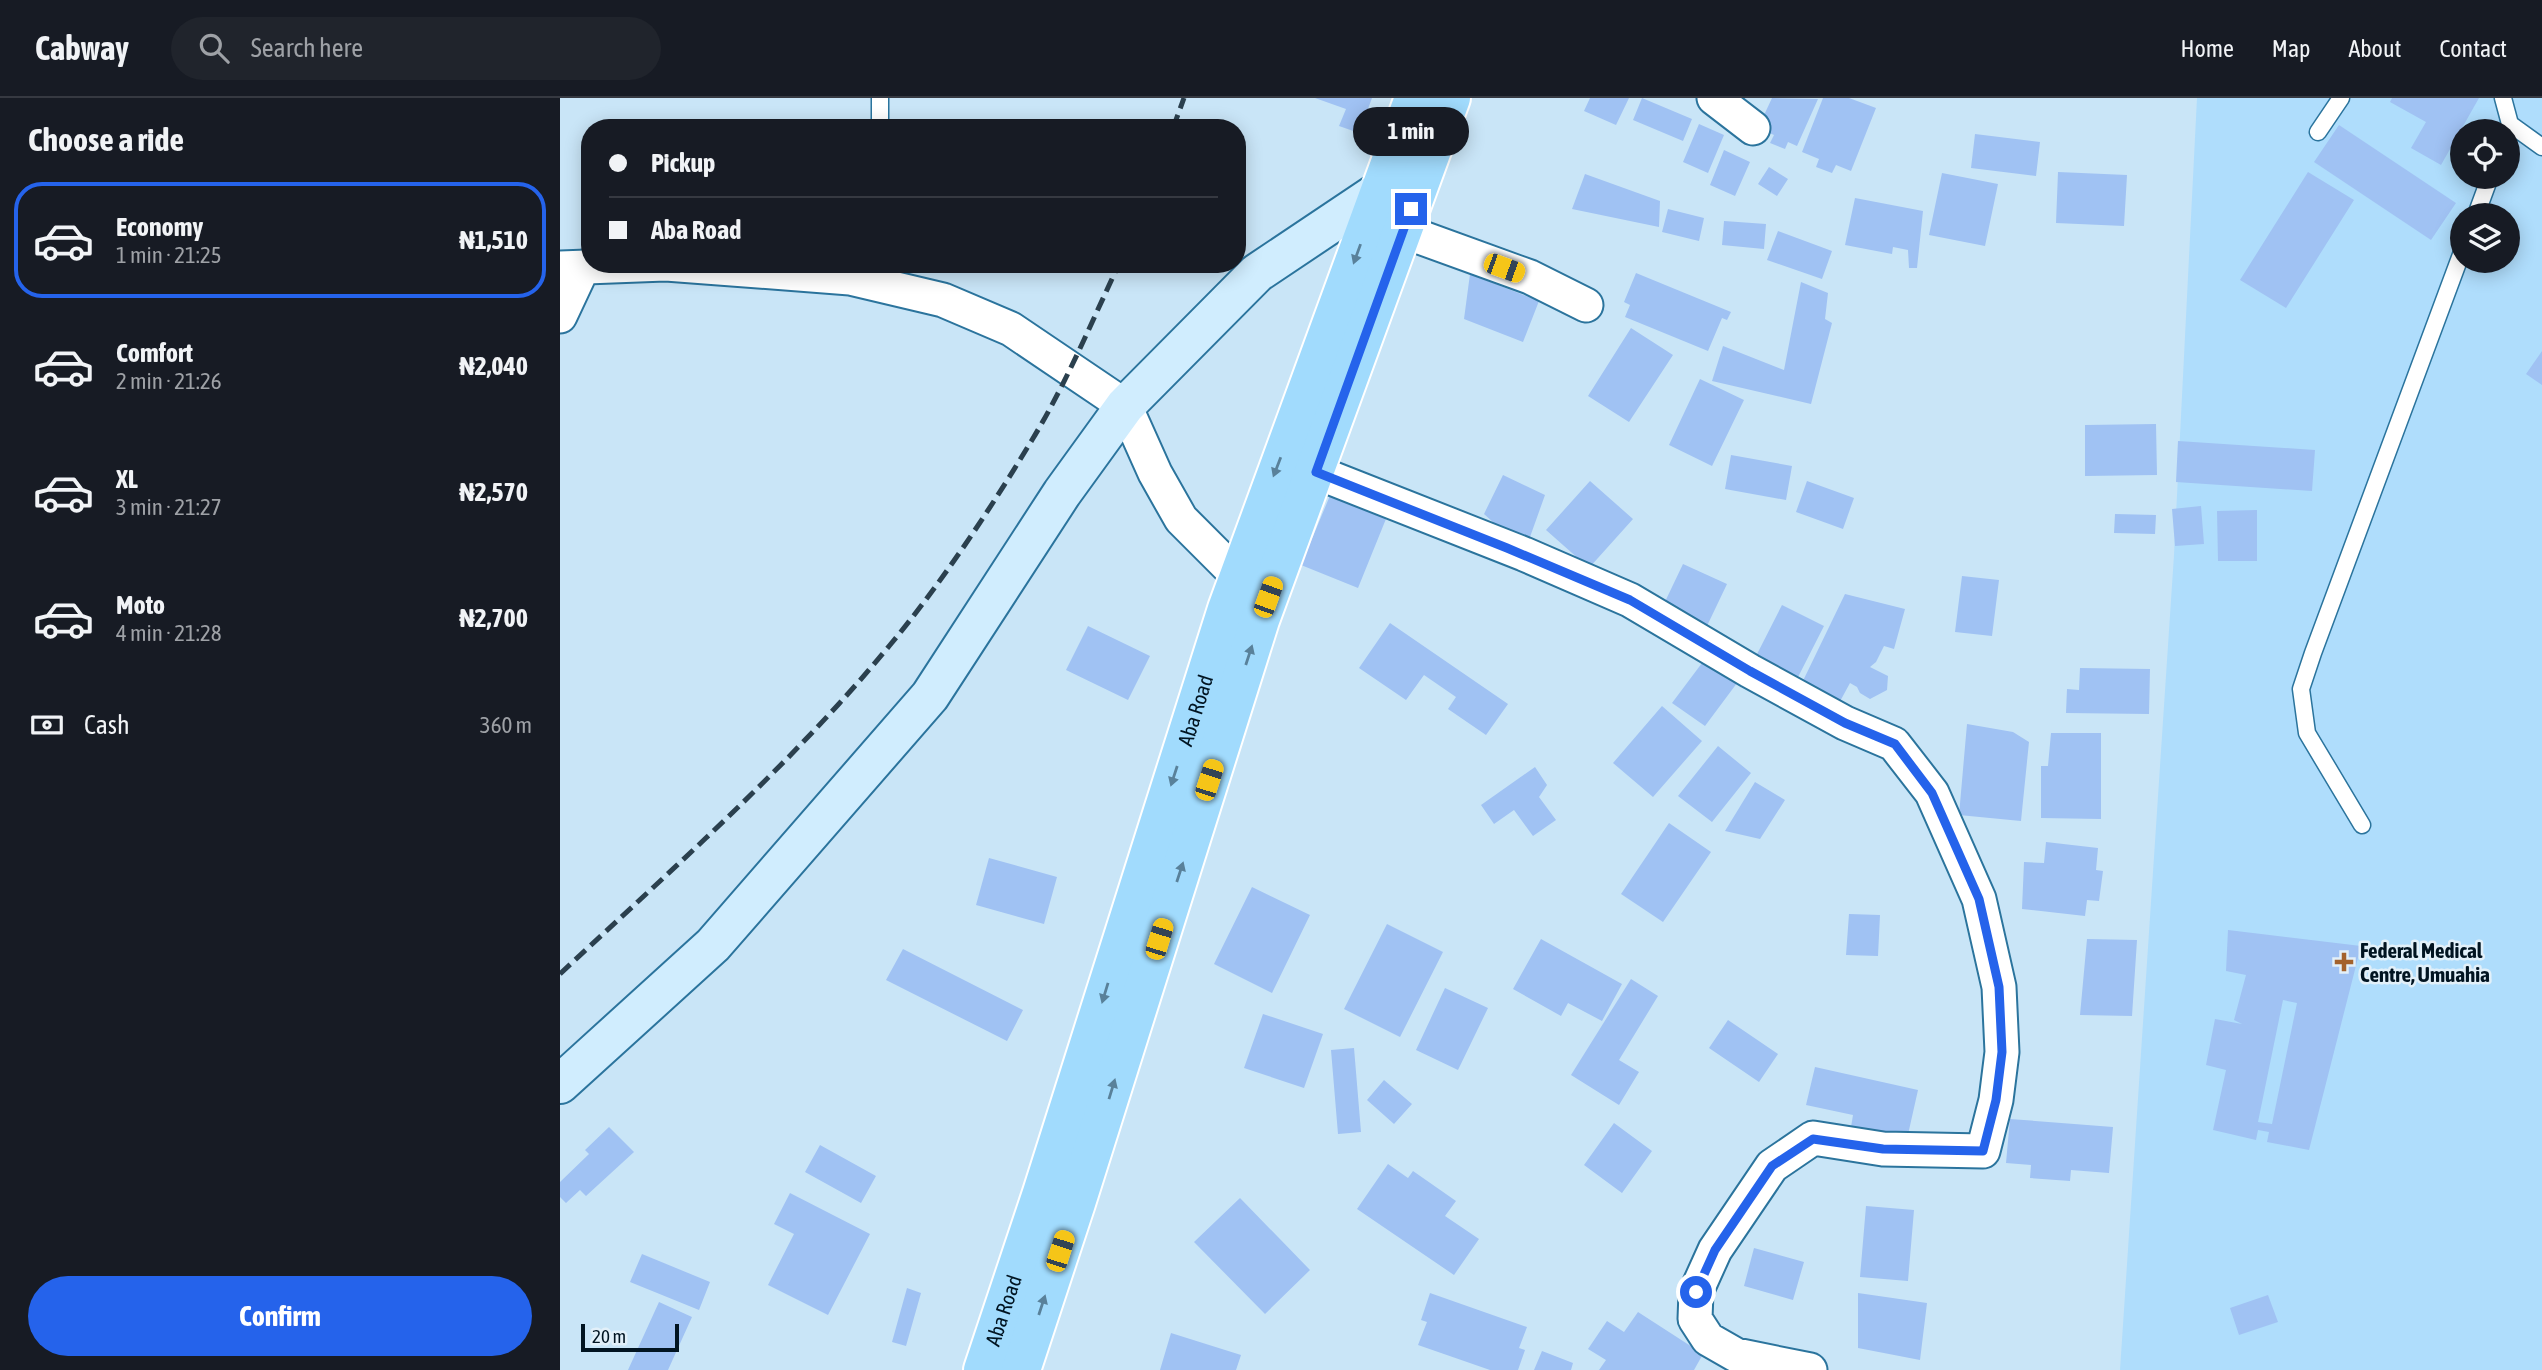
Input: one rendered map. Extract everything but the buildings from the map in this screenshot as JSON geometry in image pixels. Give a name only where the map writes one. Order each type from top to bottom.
[{"type":"main road","name":"Aba Road","points":[[983,1370],[1238,576],[1414,98]]},
{"type":"main road","name":"Aba Road","points":[[1021,1370],[1260,620],[1451,98]]},
{"type":"street","points":[[1714,98],[1754,128]]},
{"type":"street","points":[[560,1084],[713,945],[930,696],[1062,494],[1125,405],[1257,273],[1381,190]]},
{"type":"street","points":[[1403,231],[1530,277],[1586,305]]},
{"type":"street","points":[[560,316],[571,267]]},
{"type":"street","points":[[784,273],[850,278],[880,274],[1012,329],[1125,405],[1155,473],[1181,519],[1238,576]]},
{"type":"street","points":[[1316,472],[1524,554],[1630,600],[1845,723],[1895,744],[1932,793],[1979,899],[1999,987],[2002,1052],[1996,1100],[1983,1151],[1883,1149],[1813,1139],[1772,1166],[1715,1250],[1696,1292],[1695,1319],[1707,1339],[1736,1355],[1810,1370]]},
{"type":"lane","points":[[880,98],[880,119]]},
{"type":"lane","points":[[2318,132],[2341,98]]},
{"type":"lane","points":[[2503,98],[2507,119]]},
{"type":"lane","points":[[2520,134],[2542,147]]},
{"type":"lane","points":[[2362,825],[2307,733],[2301,689],[2454,273]]},
{"type":"shaded area","name":"Federal Medical Centre, Umuahia","points":[[2197,98],[2542,98],[2542,1370],[2120,1370],[2174,555]]},
{"type":"railway","points":[[1176,119],[1184,98]]},
{"type":"railway","points":[[560,974],[688,855],[813,732],[890,645],[928,597],[965,545],[1032,440],[1067,375],[1115,273]]},
{"type":"place","name":"Federal Medical Centre, Umuahia","points":[[2344,962]]},
{"type":"route","points":[[1411,209],[1316,472],[1630,600],[1845,723],[1895,744],[1932,793],[1979,899],[1999,987],[2002,1052],[1996,1100],[1983,1151],[1883,1149],[1813,1139],[1772,1166],[1715,1250],[1696,1292]]}]
